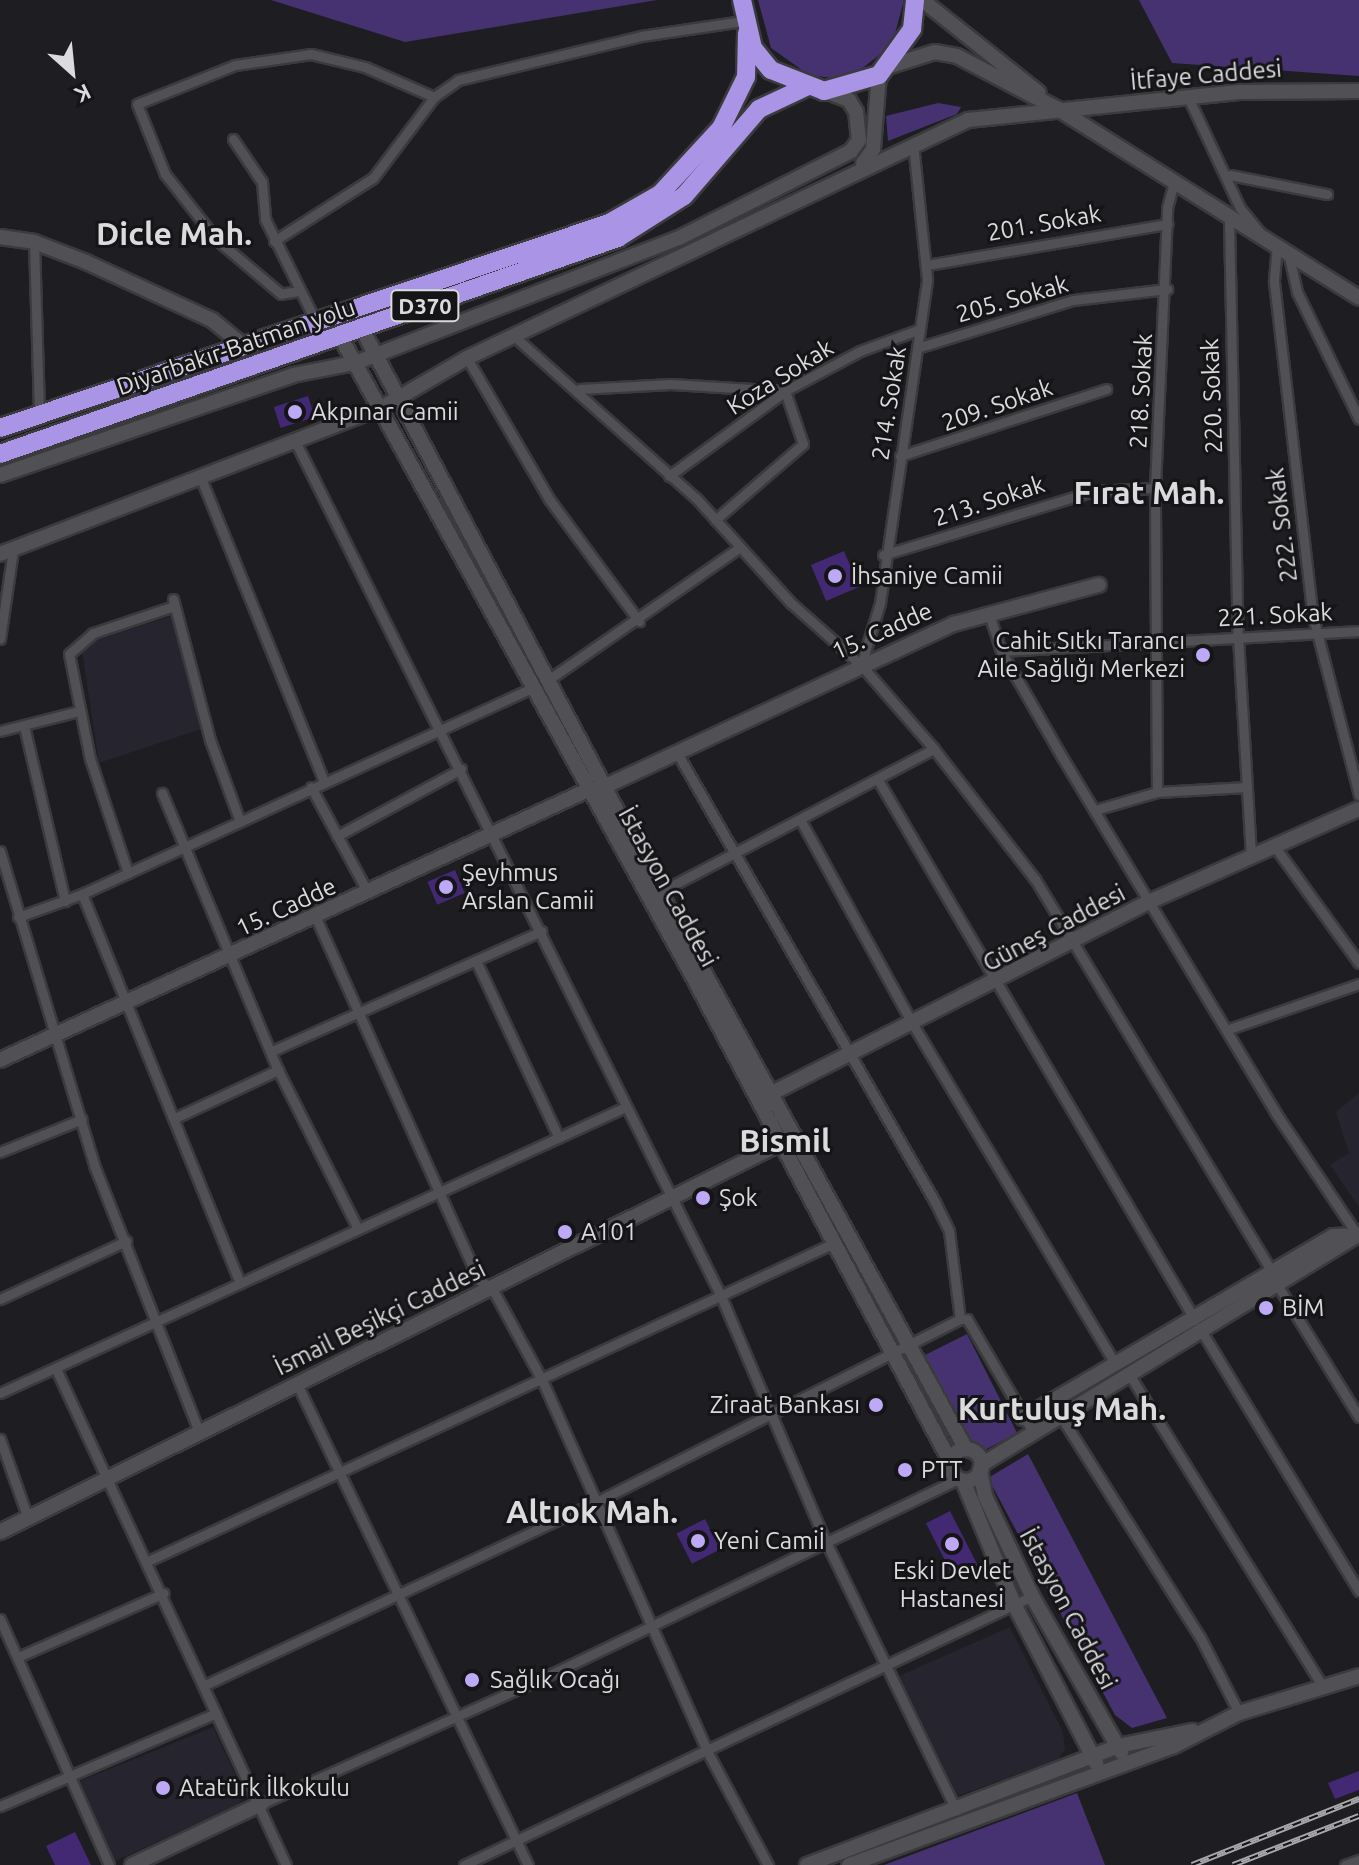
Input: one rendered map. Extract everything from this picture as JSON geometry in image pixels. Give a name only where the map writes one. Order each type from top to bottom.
[{"type":"highway","name":"Diyarbakır-Batman yolu","points":[[0,428],[609,223],[660,194],[700,157],[737,101],[746,77],[742,0]]},
{"type":"highway","points":[[745,27],[771,70],[806,87],[824,91],[883,71],[912,29],[915,0]]},
{"type":"highway","name":"Diyarbakır-Batman yolu","points":[[0,454],[341,338],[651,221],[714,168],[759,109],[806,87]]},
{"type":"street","points":[[922,0],[1058,109],[1229,221],[1283,248],[1359,298]]},
{"type":"street","points":[[274,241],[373,178],[434,97],[473,76],[641,36],[745,27]]},
{"type":"street","points":[[860,166],[873,149],[883,71],[935,52],[957,56],[1058,109]]},
{"type":"street","points":[[299,291],[281,294],[216,239],[165,174],[137,104],[214,71],[269,56],[311,54],[365,67],[434,97]]},
{"type":"street","points":[[0,475],[293,375],[355,363],[625,261],[838,160],[859,140],[858,126],[849,100],[824,91]]},
{"type":"street","name":"İtfaye Caddesi","points":[[6,552],[202,481],[381,408],[467,358],[860,166],[968,120],[1188,97],[1359,91]]},
{"type":"street","points":[[1188,97],[1230,175],[1240,208],[1262,238]]},
{"type":"street","points":[[233,139],[262,182],[265,219],[316,322]]},
{"type":"street","name":"214. Sokak","points":[[861,665],[880,603],[883,555],[920,329],[927,265],[913,144]]},
{"type":"street","points":[[1230,175],[1327,194]]},
{"type":"street","name":"218. Sokak","points":[[1157,792],[1155,488],[1168,224],[1173,185]]},
{"type":"street","name":"220. Sokak","points":[[1229,221],[1238,637],[1251,856]]},
{"type":"street","name":"201. Sokak","points":[[927,265],[1168,224]]},
{"type":"street","points":[[0,237],[34,242],[212,320],[243,345]]},
{"type":"street","points":[[34,242],[39,416]]},
{"type":"street","points":[[1283,248],[1297,292],[1359,419]]},
{"type":"street","name":"222. Sokak","points":[[1283,248],[1274,282],[1316,634],[1359,795]]},
{"type":"street","name":"205. Sokak","points":[[917,348],[1073,300],[1167,289]]},
{"type":"street","name":"İstasyon Caddesi","points":[[362,329],[551,678],[660,892],[966,1449],[981,1468],[985,1496],[1032,1596],[1128,1763]]},
{"type":"street","name":"Koza Sokak","points":[[669,476],[785,391],[860,351],[920,329]]},
{"type":"street","points":[[515,337],[579,389],[715,520],[739,548],[861,665],[934,749],[1035,879],[1359,1417]]},
{"type":"street","name":"İstasyon Caddesi","points":[[341,338],[590,789],[891,1356],[961,1480],[1014,1604],[1101,1774]]},
{"type":"street","points":[[467,358],[549,499],[639,621]]},
{"type":"street","points":[[579,389],[671,384],[785,391],[803,444],[715,520]]},
{"type":"street","name":"209. Sokak","points":[[900,456],[1106,389]]},
{"type":"street","points":[[296,443],[542,931],[623,1108],[720,1294],[826,1542],[956,1810]]},
{"type":"street","points":[[202,481],[324,781]]},
{"type":"street","name":"213. Sokak","points":[[883,555],[1094,491],[1155,488]]},
{"type":"street","points":[[551,678],[639,621],[739,548]]},
{"type":"street","points":[[0,639],[6,552]]},
{"type":"street","name":"15. Cadde","points":[[606,786],[861,665],[989,614],[1099,585]]},
{"type":"street","points":[[128,873],[79,711],[69,654],[75,645],[93,633],[173,602],[239,819]]},
{"type":"street","points":[[132,1865],[961,1480],[1129,1374],[1198,1326],[1275,1280],[1359,1236],[1095,810],[1001,651],[989,614]]},
{"type":"street","name":"221. Sokak","points":[[1001,651],[1359,631]]},
{"type":"street","points":[[18,917],[82,894],[239,819],[534,687]]},
{"type":"street","points":[[0,731],[79,711]]},
{"type":"street","points":[[24,726],[44,830],[65,901]]},
{"type":"street","points":[[660,892],[934,749]]},
{"type":"street","points":[[676,751],[949,1231],[960,1319]]},
{"type":"street","points":[[337,836],[461,769]]},
{"type":"street","points":[[878,780],[1198,1326],[1359,1591]]},
{"type":"street","points":[[311,787],[368,893]]},
{"type":"street","points":[[1095,810],[1157,792],[1247,787]]},
{"type":"street","name":"15. Cadde","points":[[0,1060],[127,1005],[590,789]]},
{"type":"street","points":[[162,793],[278,1070],[358,1229]]},
{"type":"street","name":"Güneş Caddesi","points":[[772,1093],[1073,944],[1151,901],[1359,809]]},
{"type":"street","points":[[801,821],[912,1023],[1116,1365]]},
{"type":"street","points":[[1275,847],[1359,963]]},
{"type":"street","points":[[0,851],[82,1119],[155,1325],[199,1431]]},
{"type":"street","points":[[82,894],[240,1283]]},
{"type":"street","points":[[316,918],[357,1015],[479,1280],[492,1288],[542,1380],[706,1749],[768,1865]]},
{"type":"street","points":[[272,1051],[542,931]]},
{"type":"street","points":[[476,961],[559,1138]]},
{"type":"street","points":[[1229,1029],[1359,984]]},
{"type":"street","points":[[175,1118],[278,1070]]},
{"type":"street","points":[[0,1393],[155,1325],[623,1108]]},
{"type":"street","points":[[0,1152],[82,1119]]},
{"type":"street","name":"İsmail Beşikçi Caddesi","points":[[0,1532],[780,1144]]},
{"type":"street","points":[[0,1299],[126,1241]]},
{"type":"street","points":[[148,1561],[832,1244]]},
{"type":"street","points":[[205,1685],[596,1502],[960,1319],[967,1319],[1033,1432]]},
{"type":"street","points":[[1023,1418],[1116,1365],[1198,1326]]},
{"type":"street","points":[[56,1369],[106,1479],[164,1593],[286,1865]]},
{"type":"street","points":[[1129,1374],[1326,1691]]},
{"type":"street","points":[[297,1384],[454,1718],[528,1865]]},
{"type":"street","points":[[1060,1415],[1200,1637],[1239,1713]]},
{"type":"street","points":[[0,1439],[28,1518]]},
{"type":"street","points":[[950,1461],[966,1449]]},
{"type":"street","points":[[18,1657],[164,1593]]},
{"type":"street","points":[[464,1865],[706,1749],[887,1669],[1032,1596]]},
{"type":"street","points":[[0,1619],[109,1865]]},
{"type":"street","points":[[849,1865],[1101,1774],[1239,1713],[1326,1691],[1359,1676]]},
{"type":"street","points":[[0,1806],[216,1713]]},
{"type":"street","points":[[807,1865],[1118,1746],[1196,1730]]},
{"type":"street","points":[[1345,1865],[1359,1860]]},
{"type":"shaded area","points":[[271,0],[657,0],[405,42]]},
{"type":"shaded area","points":[[758,0],[904,0],[892,45],[855,74],[832,78],[809,75],[771,48]]},
{"type":"shaded area","points":[[1139,0],[1359,0],[1359,76],[1172,63]]},
{"type":"shaded area","points":[[938,103],[961,107],[957,114],[888,141],[886,116]]},
{"type":"shaded area","points":[[171,616],[201,729],[99,763],[81,645]]},
{"type":"shaded area","points":[[1359,1093],[1359,1207],[1330,1165],[1349,1153],[1336,1112]]},
{"type":"shaded area","points":[[967,1334],[1017,1433],[981,1452],[968,1440],[921,1357]]},
{"type":"shaded area","points":[[1028,1454],[1167,1718],[1132,1728],[1115,1715],[988,1478]]},
{"type":"shaded area","points":[[1010,1627],[1063,1732],[1065,1750],[1058,1759],[958,1796],[899,1676]]},
{"type":"shaded area","name":"Atatürk İlkokulu","points":[[213,1727],[245,1795],[238,1805],[115,1861],[80,1781]]},
{"type":"shaded area","points":[[1077,1793],[1105,1865],[884,1865]]},
{"type":"building","name":"Akpınar Camii","points":[[308,396],[315,417],[281,428],[274,407]]},
{"type":"building","name":"İhsaniye Camii","points":[[844,551],[859,587],[826,601],[811,565]]},
{"type":"building","name":"Şeyhmus Arslan Camii","points":[[455,870],[465,893],[437,905],[427,882]]},
{"type":"building","name":"Eski Devlet Hastanesi","points":[[950,1511],[978,1565],[954,1578],[926,1523]]},
{"type":"building","name":"Yeni Camiİ","points":[[705,1519],[720,1549],[692,1564],[676,1534]]},
{"type":"building","points":[[1359,1771],[1359,1790],[1335,1799],[1328,1783]]},
{"type":"building","points":[[75,1832],[91,1865],[55,1865],[46,1846]]},
{"type":"railway","points":[[1192,1865],[1359,1799]]},
{"type":"railway","points":[[1233,1865],[1359,1816]]},
{"type":"place","name":"Akpınar Camii","points":[[295,412]]},
{"type":"place","name":"İhsaniye Camii","points":[[835,576]]},
{"type":"place","name":"Cahit Sıtkı Tarancı Aile Sağlığı Merkezi","points":[[1203,655]]},
{"type":"place","name":"Şeyhmus Arslan Camii","points":[[446,887]]},
{"type":"place","name":"Şok","points":[[703,1198]]},
{"type":"place","name":"A101","points":[[565,1232]]},
{"type":"place","name":"BİM","points":[[1266,1308]]},
{"type":"place","name":"Ziraat Bankası","points":[[876,1405]]},
{"type":"place","name":"PTT","points":[[905,1470]]},
{"type":"place","name":"Yeni Camiİ","points":[[698,1541]]},
{"type":"place","name":"Eski Devlet Hastanesi","points":[[952,1544]]},
{"type":"place","name":"Sağlık Ocağı","points":[[472,1680]]},
{"type":"place","name":"Atatürk İlkokulu","points":[[163,1788]]},
{"type":"district","name":"Dicle Mah.","points":[[174,233]]},
{"type":"district","name":"Fırat Mah.","points":[[1149,492]]},
{"type":"district","name":"Bismil","points":[[785,1140]]},
{"type":"district","name":"Kurtuluş Mah.","points":[[1062,1408]]},
{"type":"district","name":"Altıok Mah.","points":[[592,1511]]}]
